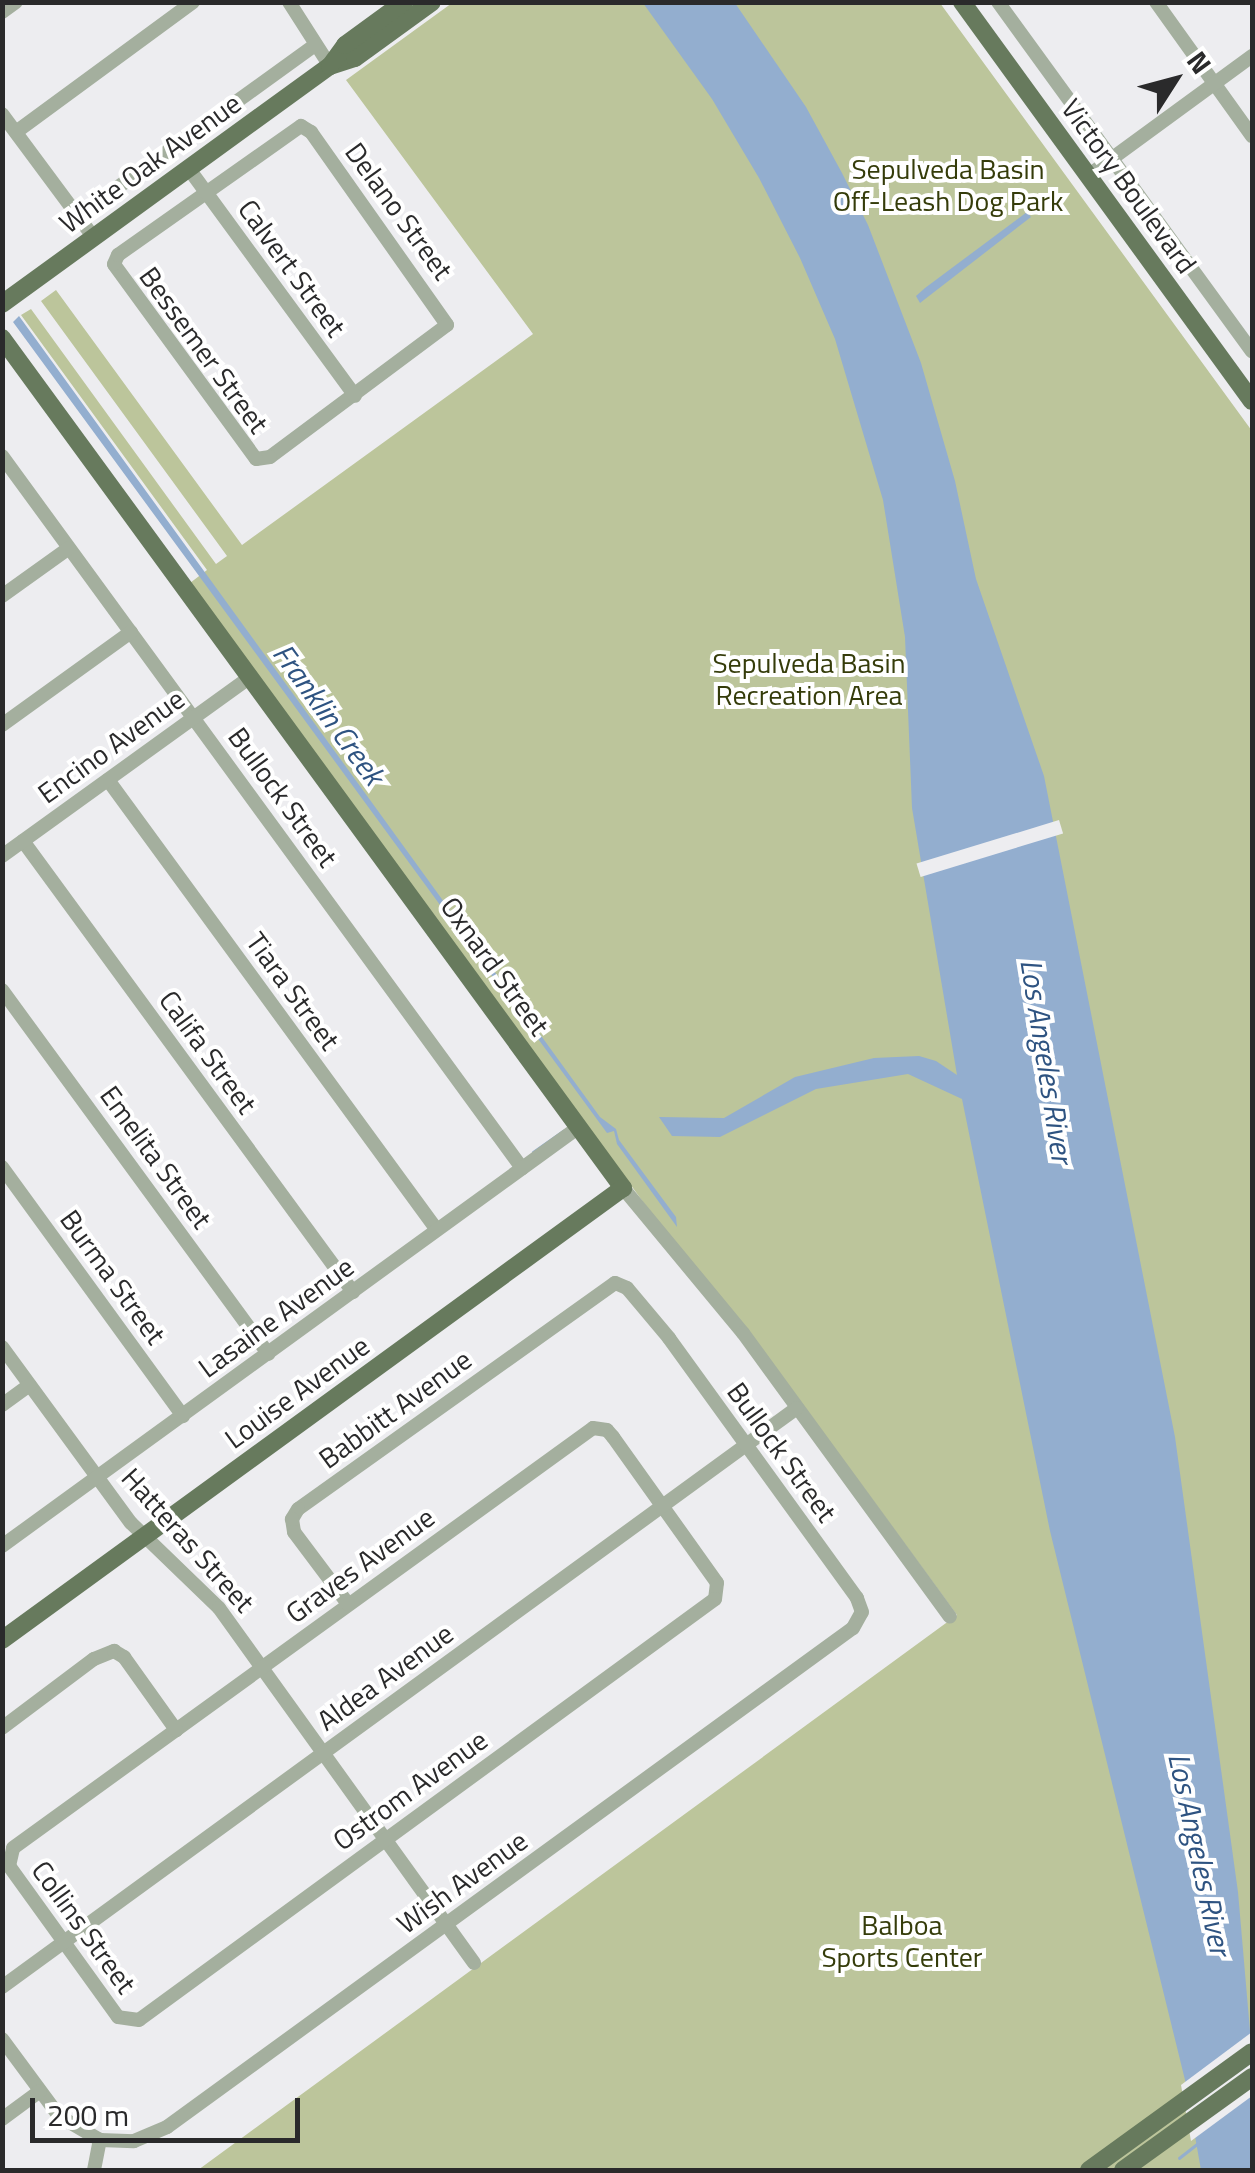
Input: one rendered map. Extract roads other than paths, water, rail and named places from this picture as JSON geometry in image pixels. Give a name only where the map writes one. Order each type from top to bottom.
[{"type":"main road","name":"White Oak Avenue","points":[[330,66],[345,45],[404,2]]},
{"type":"main road","name":"White Oak Avenue","points":[[2,304],[330,66],[355,58],[432,2]]},
{"type":"main road","name":"Victory Boulevard","points":[[962,2],[1252,401]]},
{"type":"main road","name":"Oxnard Street","points":[[5,345],[623,1188]]},
{"type":"main road","name":"Louise Avenue","points":[[2,1640],[623,1188]]},
{"type":"main road","points":[[1089,2170],[1252,2052]]},
{"type":"main road","points":[[1123,2170],[1252,2076]]},
{"type":"street","points":[[2,12],[16,2]]},
{"type":"street","points":[[16,132],[193,2]]},
{"type":"street","points":[[289,2],[330,66]]},
{"type":"street","name":"Victory Boulevard","points":[[998,2],[1252,352]]},
{"type":"street","points":[[1156,2],[1252,136]]},
{"type":"street","name":"White Oak Avenue","points":[[78,216],[315,45]]},
{"type":"street","points":[[1088,176],[1252,56]]},
{"type":"street","points":[[2,114],[94,238]]},
{"type":"street","name":"White Oak Avenue","points":[[115,268],[118,255],[294,128],[307,128]]},
{"type":"street","name":"Delano Street","points":[[307,128],[447,324],[355,396]]},
{"type":"street","name":"Calvert Street","points":[[189,168],[355,396]]},
{"type":"street","name":"Bessemer Street","points":[[115,268],[256,459],[270,458],[355,396]]},
{"type":"street","name":"Bullock Street","points":[[4,462],[522,1168]]},
{"type":"street","points":[[2,596],[69,548]]},
{"type":"street","points":[[2,725],[131,632]]},
{"type":"street","name":"Encino Avenue","points":[[2,856],[250,677]]},
{"type":"street","name":"Tiara Street","points":[[108,780],[438,1230]]},
{"type":"street","name":"Califa Street","points":[[24,840],[352,1292]]},
{"type":"street","name":"Emelita Street","points":[[2,990],[268,1354]]},
{"type":"street","name":"Lasaine Avenue","points":[[2,1546],[579,1127]]},
{"type":"street","name":"Burma Street","points":[[2,1168],[184,1416]]},
{"type":"street","name":"Oxnard Street","points":[[623,1188],[743,1333],[950,1618]]},
{"type":"street","name":"Bullock Street","points":[[614,1283],[627,1288],[669,1338],[857,1598],[862,1612]]},
{"type":"street","name":"Babbitt Avenue","points":[[348,1604],[294,1532],[292,1519],[298,1509],[614,1283]]},
{"type":"street","name":"Hatteras Street","points":[[2,1347],[144,1537],[210,1597],[474,1962]]},
{"type":"street","points":[[2,1405],[30,1385]]},
{"type":"street","name":"Aldea Avenue","points":[[2,1987],[797,1408]]},
{"type":"street","name":"Graves Avenue","points":[[8,1856],[13,1848],[583,1432],[600,1427],[613,1437],[662,1507]]},
{"type":"street","name":"Ostrom Avenue","points":[[128,2021],[139,2020],[709,1604],[718,1592],[717,1583],[662,1507]]},
{"type":"street","name":"Wish Avenue","points":[[100,2140],[134,2141],[168,2128],[853,1628],[862,1612]]},
{"type":"street","points":[[2,1728],[94,1658],[114,1651],[124,1657],[176,1730]]},
{"type":"street","name":"Collins Street","points":[[8,1856],[9,1866],[118,2017],[128,2021]]},
{"type":"street","points":[[2,2039],[72,2128],[100,2140],[94,2170]]},
{"type":"street","points":[[2,2118],[40,2091]]},
{"type":"water","name":"Los Angeles River","points":[[643,3],[735,3],[806,107],[842,173],[868,225],[921,363],[955,481],[976,579],[1044,776],[1175,1437],[1238,1892],[1252,2054],[1252,2170],[1201,2170],[1185,2080],[1050,1531],[962,1099],[908,1074],[816,1089],[720,1137],[672,1136],[659,1117],[724,1118],[795,1077],[874,1058],[919,1056],[936,1061],[957,1075],[912,808],[905,637],[883,500],[835,339],[800,258],[712,99]]},
{"type":"water","points":[[1027,212],[1031,217],[920,303],[916,296],[925,288]]},
{"type":"water","points":[[19,316],[600,1117],[616,1129],[619,1140],[676,1217],[677,1227],[617,1144],[614,1131],[607,1133],[13,322]]},
{"type":"waterway","points":[[533,1152],[563,1131]]},
{"type":"waterway","points":[[1179,2158],[1197,2144]]},
{"type":"park label","name":"Sepulveda Basin Off-Leash Dog Park","points":[[948,185]]},
{"type":"park label","name":"Sepulveda Basin Recreation Area","points":[[809,679]]},
{"type":"park label","name":"Balboa Sports Center","points":[[902,1941]]},
{"type":"water label","name":"Franklin Creek","points":[[329,714]]}]
